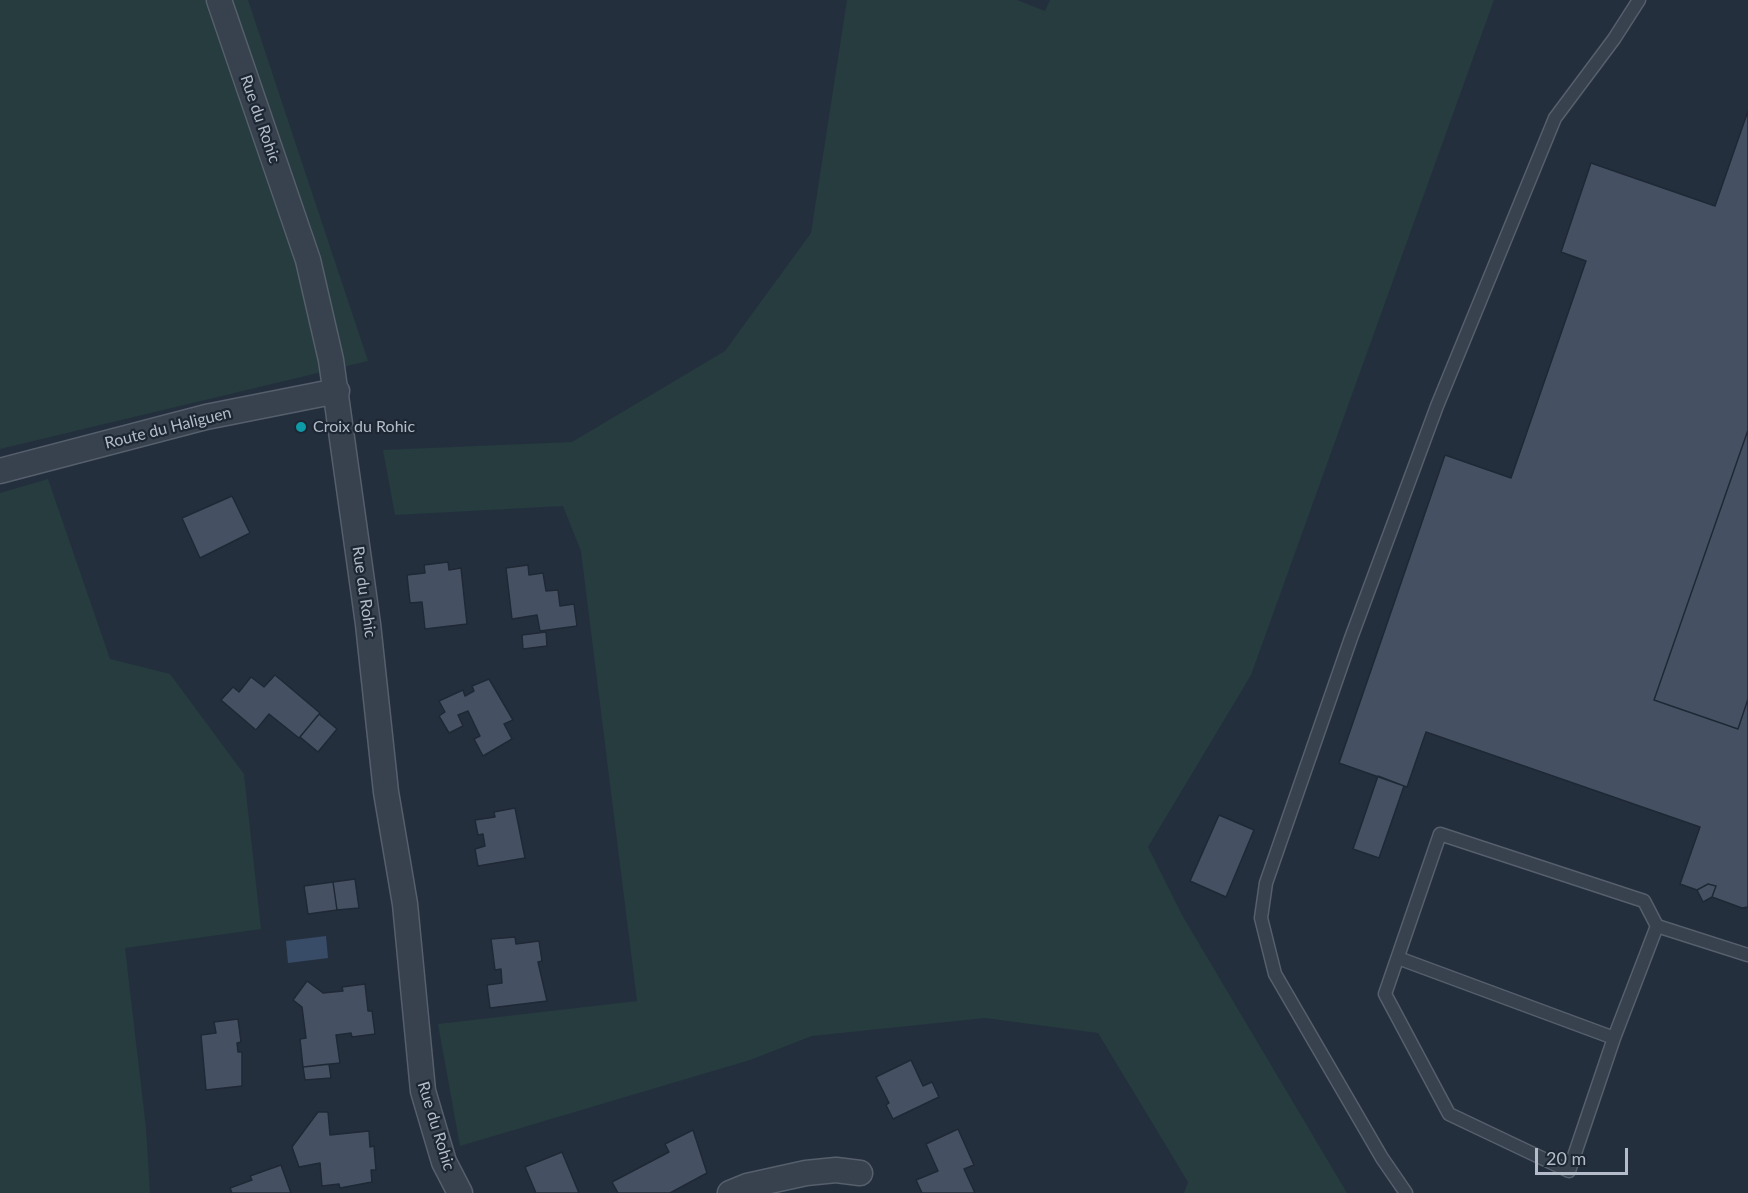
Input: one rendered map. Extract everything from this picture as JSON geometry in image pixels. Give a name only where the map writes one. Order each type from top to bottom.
[{"type":"street","name":"Rue du Rohic","points":[[219,0],[308,260],[337,391],[379,710],[386,792],[405,904],[423,1091],[444,1162],[460,1193]]},
{"type":"street","name":"Route du Haliguen","points":[[0,471],[206,417],[337,391]]},
{"type":"street","points":[[730,1193],[747,1186],[806,1173],[836,1170],[860,1173]]},
{"type":"lane","points":[[1407,1193],[1382,1158],[1275,974],[1261,918],[1266,883],[1351,638],[1433,418],[1555,118],[1640,0]]},
{"type":"lane","points":[[1657,926],[1614,1038],[1569,1172],[1449,1114],[1385,994],[1440,834],[1644,901],[1657,926],[1748,955]]},
{"type":"lane","points":[[1398,958],[1614,1038]]},
{"type":"green space","points":[[0,0],[248,0],[368,361],[0,449]]},
{"type":"green space","points":[[847,0],[1017,0],[1045,11],[1050,0],[1494,0],[1251,675],[1148,847],[1182,915],[1347,1193],[1184,1193],[1188,1182],[1098,1033],[985,1018],[812,1036],[750,1060],[460,1146],[438,1024],[637,1001],[581,551],[563,506],[395,515],[383,450],[572,442],[725,351],[811,233]]},
{"type":"green space","points":[[48,479],[110,659],[170,674],[244,774],[261,929],[125,948],[146,1128],[150,1193],[0,1193],[0,493]]},
{"type":"water","points":[[326,936],[328,958],[288,963],[286,941]]},
{"type":"building","points":[[1748,111],[1748,430],[1654,700],[1738,729],[1748,699],[1748,907],[1742,908],[1712,897],[1716,886],[1708,884],[1697,890],[1680,884],[1700,827],[1426,732],[1407,787],[1339,763],[1445,455],[1511,478],[1586,261],[1561,252],[1591,163],[1715,206]]},
{"type":"building","points":[[1748,430],[1748,699],[1738,729],[1654,700]]},
{"type":"building","points":[[232,496],[250,533],[200,558],[182,518]]},
{"type":"building","points":[[448,562],[449,570],[461,568],[467,624],[425,629],[422,602],[410,603],[407,575],[425,573],[424,565]]},
{"type":"building","points":[[528,565],[529,575],[543,573],[546,591],[558,590],[560,606],[574,604],[577,626],[540,631],[537,615],[512,619],[506,568]]},
{"type":"building","points":[[546,632],[547,646],[523,649],[522,635]]},
{"type":"building","points":[[275,675],[320,713],[299,738],[269,714],[256,730],[221,700],[233,687],[239,692],[251,677],[264,687]]},
{"type":"building","points":[[489,679],[513,720],[504,724],[512,739],[483,756],[474,739],[480,736],[468,711],[458,715],[463,726],[449,733],[439,716],[445,712],[439,701],[463,690],[465,696],[474,691],[472,686]]},
{"type":"building","points":[[319,714],[337,729],[318,752],[300,737]]},
{"type":"building","points":[[1378,776],[1404,786],[1379,858],[1353,849]]},
{"type":"building","points":[[515,808],[525,858],[478,866],[475,849],[485,846],[483,834],[478,835],[475,820],[495,817],[494,812]]},
{"type":"building","points":[[1219,815],[1254,830],[1226,897],[1190,881]]},
{"type":"building","points":[[355,879],[359,908],[337,910],[333,882]]},
{"type":"building","points":[[333,882],[337,910],[308,914],[304,886]]},
{"type":"building","points":[[1708,884],[1716,886],[1712,897],[1703,902],[1697,890]]},
{"type":"building","points":[[515,937],[516,944],[539,941],[542,961],[538,962],[547,1001],[490,1008],[487,985],[502,983],[501,969],[495,970],[491,939]]},
{"type":"building","points":[[307,981],[323,993],[343,991],[342,987],[365,984],[368,1011],[372,1011],[375,1034],[352,1037],[351,1033],[336,1035],[340,1063],[303,1067],[300,1039],[306,1038],[302,1007],[293,1000]]},
{"type":"building","points":[[238,1019],[241,1042],[237,1043],[238,1052],[242,1052],[242,1086],[206,1090],[201,1035],[216,1033],[214,1022]]},
{"type":"building","points":[[911,1060],[923,1086],[932,1082],[939,1097],[893,1119],[886,1105],[889,1103],[876,1077]]},
{"type":"building","points":[[329,1064],[331,1078],[305,1080],[303,1067]]},
{"type":"building","points":[[318,1112],[328,1112],[330,1135],[369,1131],[370,1147],[374,1146],[376,1170],[371,1170],[372,1182],[340,1188],[339,1184],[322,1186],[320,1163],[299,1167],[292,1147]]},
{"type":"building","points":[[958,1129],[974,1165],[964,1169],[975,1193],[922,1193],[916,1180],[938,1171],[926,1144]]},
{"type":"building","points":[[693,1130],[707,1173],[670,1193],[618,1193],[612,1182],[669,1152],[665,1144]]},
{"type":"building","points":[[562,1152],[579,1193],[536,1193],[525,1167]]},
{"type":"building","points":[[281,1165],[291,1193],[232,1193],[230,1188],[252,1180],[250,1176]]},
{"type":"place","name":"Croix du Rohic","points":[[301,427]]}]
